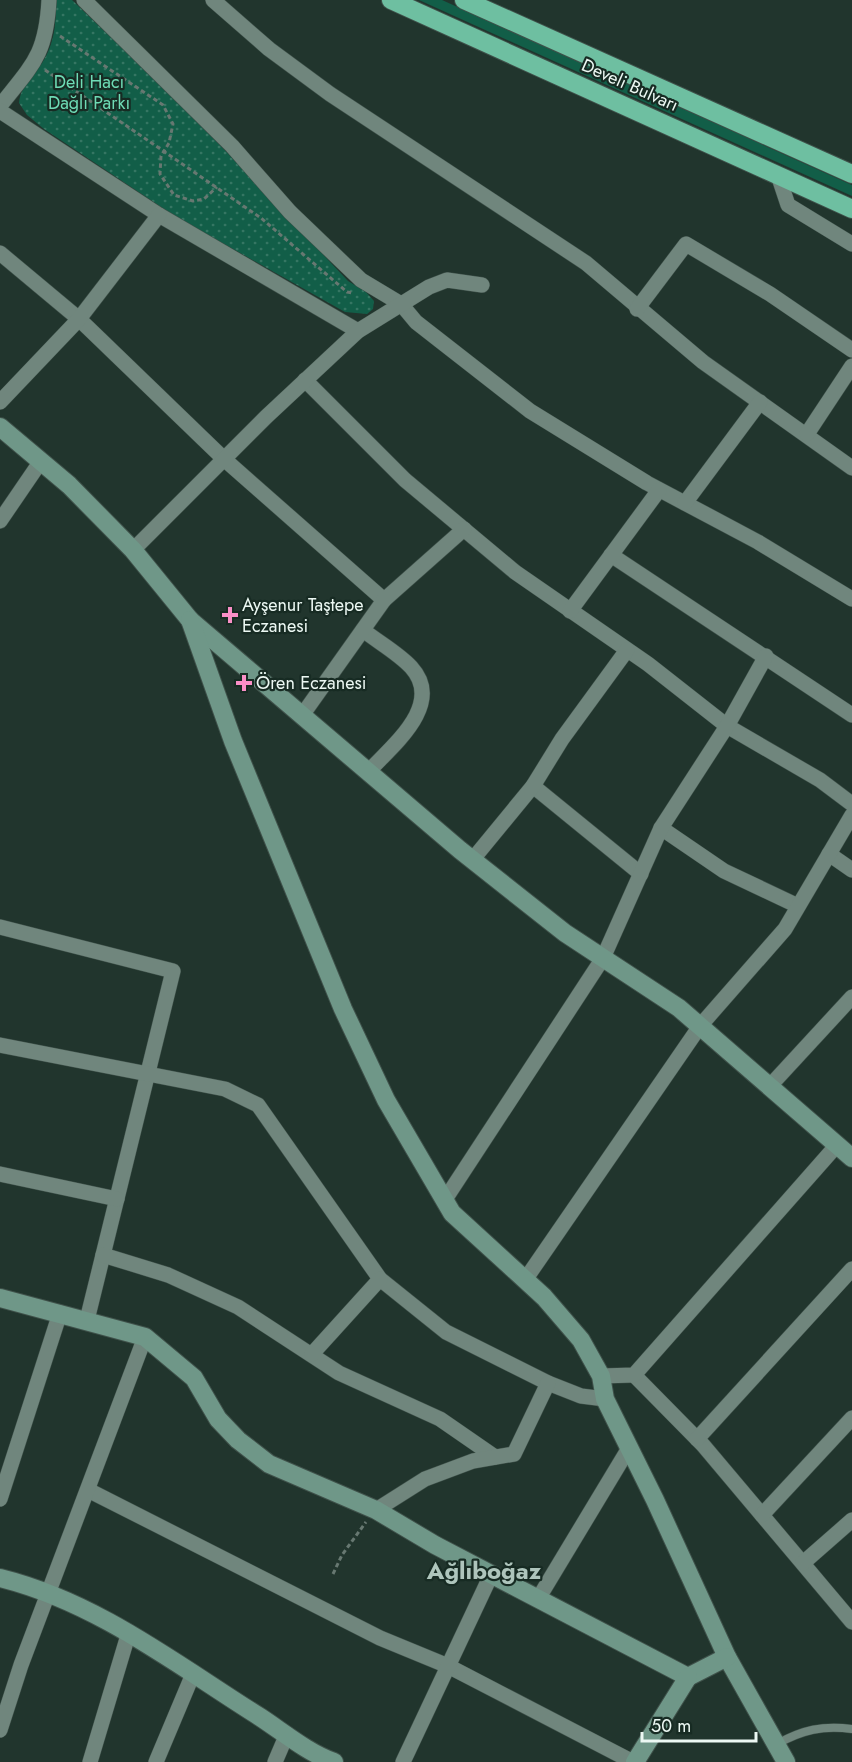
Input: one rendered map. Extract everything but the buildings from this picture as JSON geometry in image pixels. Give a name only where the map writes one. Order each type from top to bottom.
[{"type":"highway","name":"Develi Bulvarı","points":[[391,0],[852,209]]},
{"type":"highway","name":"Develi Bulvarı","points":[[464,0],[852,174]]},
{"type":"street","points":[[0,106],[40,55],[47,30],[49,0]]},
{"type":"street","points":[[84,0],[232,146],[290,212],[361,280],[401,304],[416,322],[530,411],[659,490],[758,542],[852,599]]},
{"type":"street","points":[[213,0],[269,49],[330,94],[586,263],[637,309],[703,362],[852,468]]},
{"type":"street","points":[[0,111],[159,215],[358,331]]},
{"type":"street","points":[[778,175],[788,205],[852,243]]},
{"type":"street","points":[[0,402],[79,319],[159,215]]},
{"type":"street","points":[[637,309],[686,244],[770,294],[852,350]]},
{"type":"street","points":[[0,253],[79,319],[224,459],[384,600]]},
{"type":"street","points":[[133,550],[305,380],[358,331],[429,287],[447,280],[482,285]]},
{"type":"street","points":[[807,434],[852,366]]},
{"type":"street","points":[[305,380],[405,480],[514,572],[627,650],[727,726],[820,780],[852,804]]},
{"type":"street","points":[[685,503],[760,402]]},
{"type":"street","points":[[0,427],[69,484],[133,550],[190,620],[472,860],[565,933],[679,1008],[852,1158]]},
{"type":"street","points":[[0,521],[41,461]]},
{"type":"street","points":[[570,611],[659,490]]},
{"type":"street","points":[[303,714],[384,600],[464,530]]},
{"type":"street","points":[[612,555],[852,715]]},
{"type":"street","points":[[190,620],[233,741],[343,1010],[386,1100],[452,1213],[544,1297],[581,1340],[601,1376],[605,1399],[727,1657],[786,1762]]},
{"type":"street","points":[[363,630],[411,667],[420,681],[422,700],[418,716],[369,771]]},
{"type":"street","points":[[472,860],[533,786],[562,739],[627,650]]},
{"type":"street","points":[[444,1201],[603,958],[661,828],[727,726],[766,656]]},
{"type":"street","points":[[533,786],[640,874]]},
{"type":"street","points":[[525,1280],[700,1026],[785,929],[852,816]]},
{"type":"street","points":[[661,828],[724,871],[798,906]]},
{"type":"street","points":[[829,854],[852,870]]},
{"type":"street","points":[[0,927],[173,971],[87,1320]]},
{"type":"street","points":[[769,1087],[852,997]]},
{"type":"street","points":[[0,1045],[225,1089],[258,1105],[380,1280],[446,1332],[548,1383],[581,1396],[605,1399]]},
{"type":"street","points":[[601,1376],[634,1375],[837,1145]]},
{"type":"street","points":[[0,1174],[117,1199]]},
{"type":"street","points":[[103,1255],[168,1275],[238,1307],[339,1373],[440,1419],[495,1457]]},
{"type":"street","points":[[697,1439],[852,1269]]},
{"type":"street","points":[[312,1354],[380,1280]]},
{"type":"street","points":[[0,1298],[144,1337],[194,1378],[218,1419],[238,1440],[269,1464],[376,1510],[491,1575],[688,1677]]},
{"type":"street","points":[[0,1499],[60,1313]]},
{"type":"street","points":[[0,1730],[144,1337]]},
{"type":"street","points":[[634,1375],[697,1439],[852,1622]]},
{"type":"street","points":[[376,1510],[425,1479],[473,1461],[514,1454],[548,1383]]},
{"type":"street","points":[[762,1515],[852,1418]]},
{"type":"street","points":[[538,1599],[629,1448]]},
{"type":"street","points":[[88,1490],[380,1638],[448,1666],[634,1762],[688,1677],[727,1657]]},
{"type":"street","points":[[803,1563],[852,1520]]},
{"type":"street","points":[[403,1762],[491,1575]]},
{"type":"street","points":[[0,1578],[32,1586],[129,1632],[334,1762]]},
{"type":"street","points":[[90,1762],[129,1632]]},
{"type":"street","points":[[156,1762],[193,1674]]},
{"type":"street","points":[[275,1762],[287,1734]]},
{"type":"lane","points":[[775,1745],[801,1731],[813,1728],[852,1729]]},
{"type":"path","points":[[47,30],[163,105],[173,124],[169,143],[161,156],[160,174],[174,195],[193,201],[204,199],[217,187]]},
{"type":"path","points":[[34,63],[261,218],[347,292],[355,293],[361,280]]},
{"type":"path","points":[[333,1574],[342,1555],[376,1510]]},
{"type":"green space","name":"Deli Hacı Dağlı Parkı","points":[[56,0],[72,0],[186,109],[348,281],[366,292],[374,301],[373,309],[367,314],[345,312],[176,217],[44,129],[27,115],[19,103],[20,97],[50,48],[55,25]]},
{"type":"green space","points":[[419,0],[442,0],[852,185],[852,196]]},
{"type":"place","name":"Ayşenur Taştepe Eczanesi","points":[[230,615]]},
{"type":"place","name":"Ören Eczanesi","points":[[244,683]]},
{"type":"district","name":"Ağlıboğaz","points":[[484,1571]]}]
